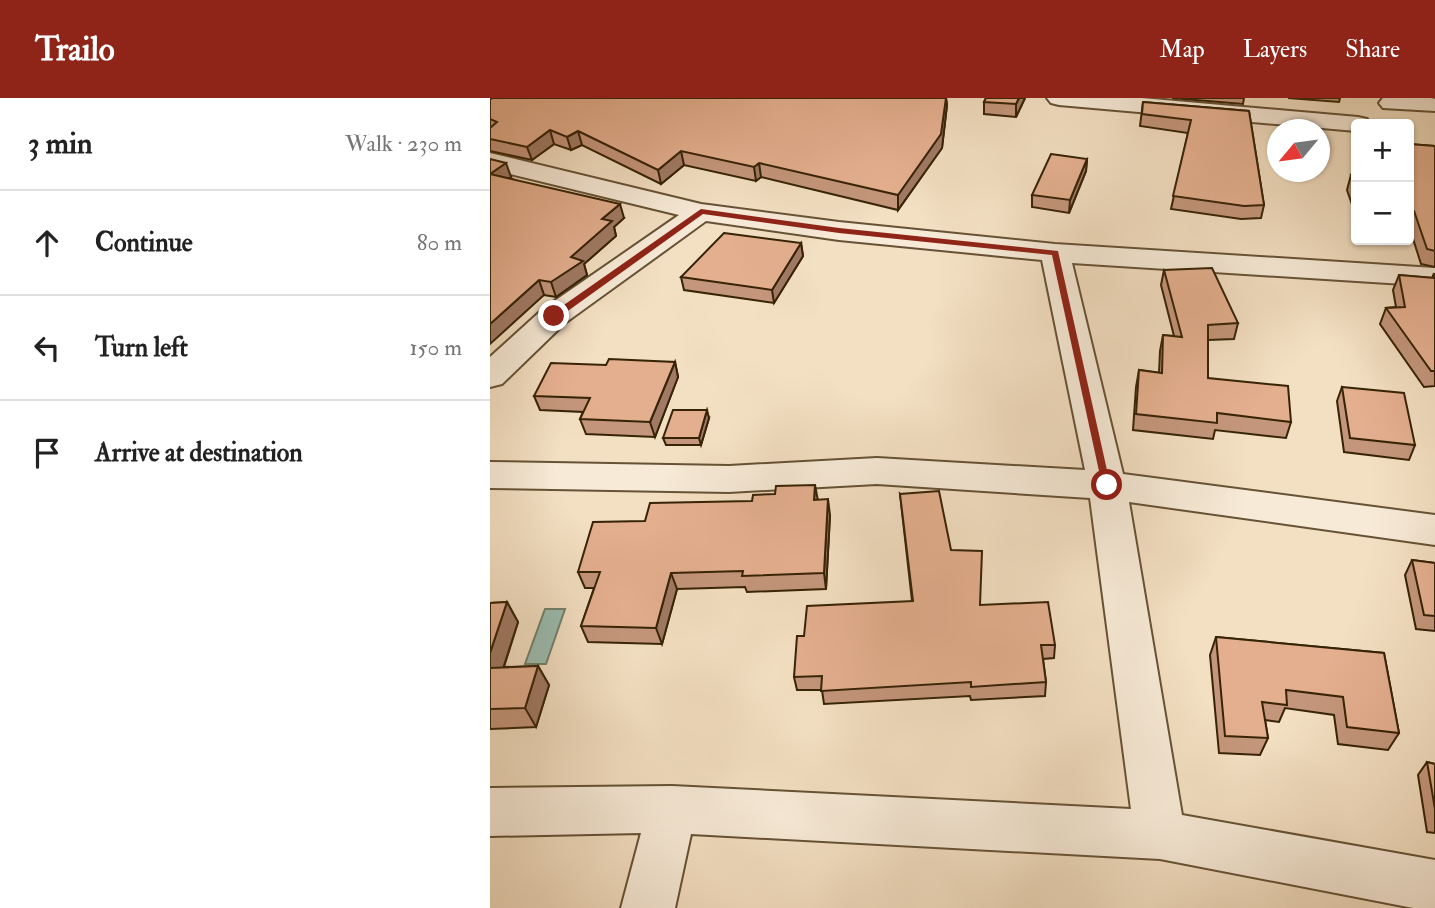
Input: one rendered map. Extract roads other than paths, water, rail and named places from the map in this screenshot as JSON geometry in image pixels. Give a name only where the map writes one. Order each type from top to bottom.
[{"type":"street","points":[[1059,98],[1351,123]]},
{"type":"street","points":[[1392,108],[1430,107]]},
{"type":"street","points":[[490,161],[701,212],[839,231],[1055,253],[1435,277]]},
{"type":"street","points":[[490,376],[554,316],[701,212]]},
{"type":"street","points":[[1055,253],[1107,485],[1160,835]]},
{"type":"street","points":[[490,475],[729,479],[877,471],[1107,485],[1435,530]]},
{"type":"street","points":[[648,908],[672,809]]},
{"type":"street","points":[[490,812],[672,809],[1160,835],[1435,886]]},
{"type":"water","points":[[545,609],[565,609],[546,664],[525,664]]}]
